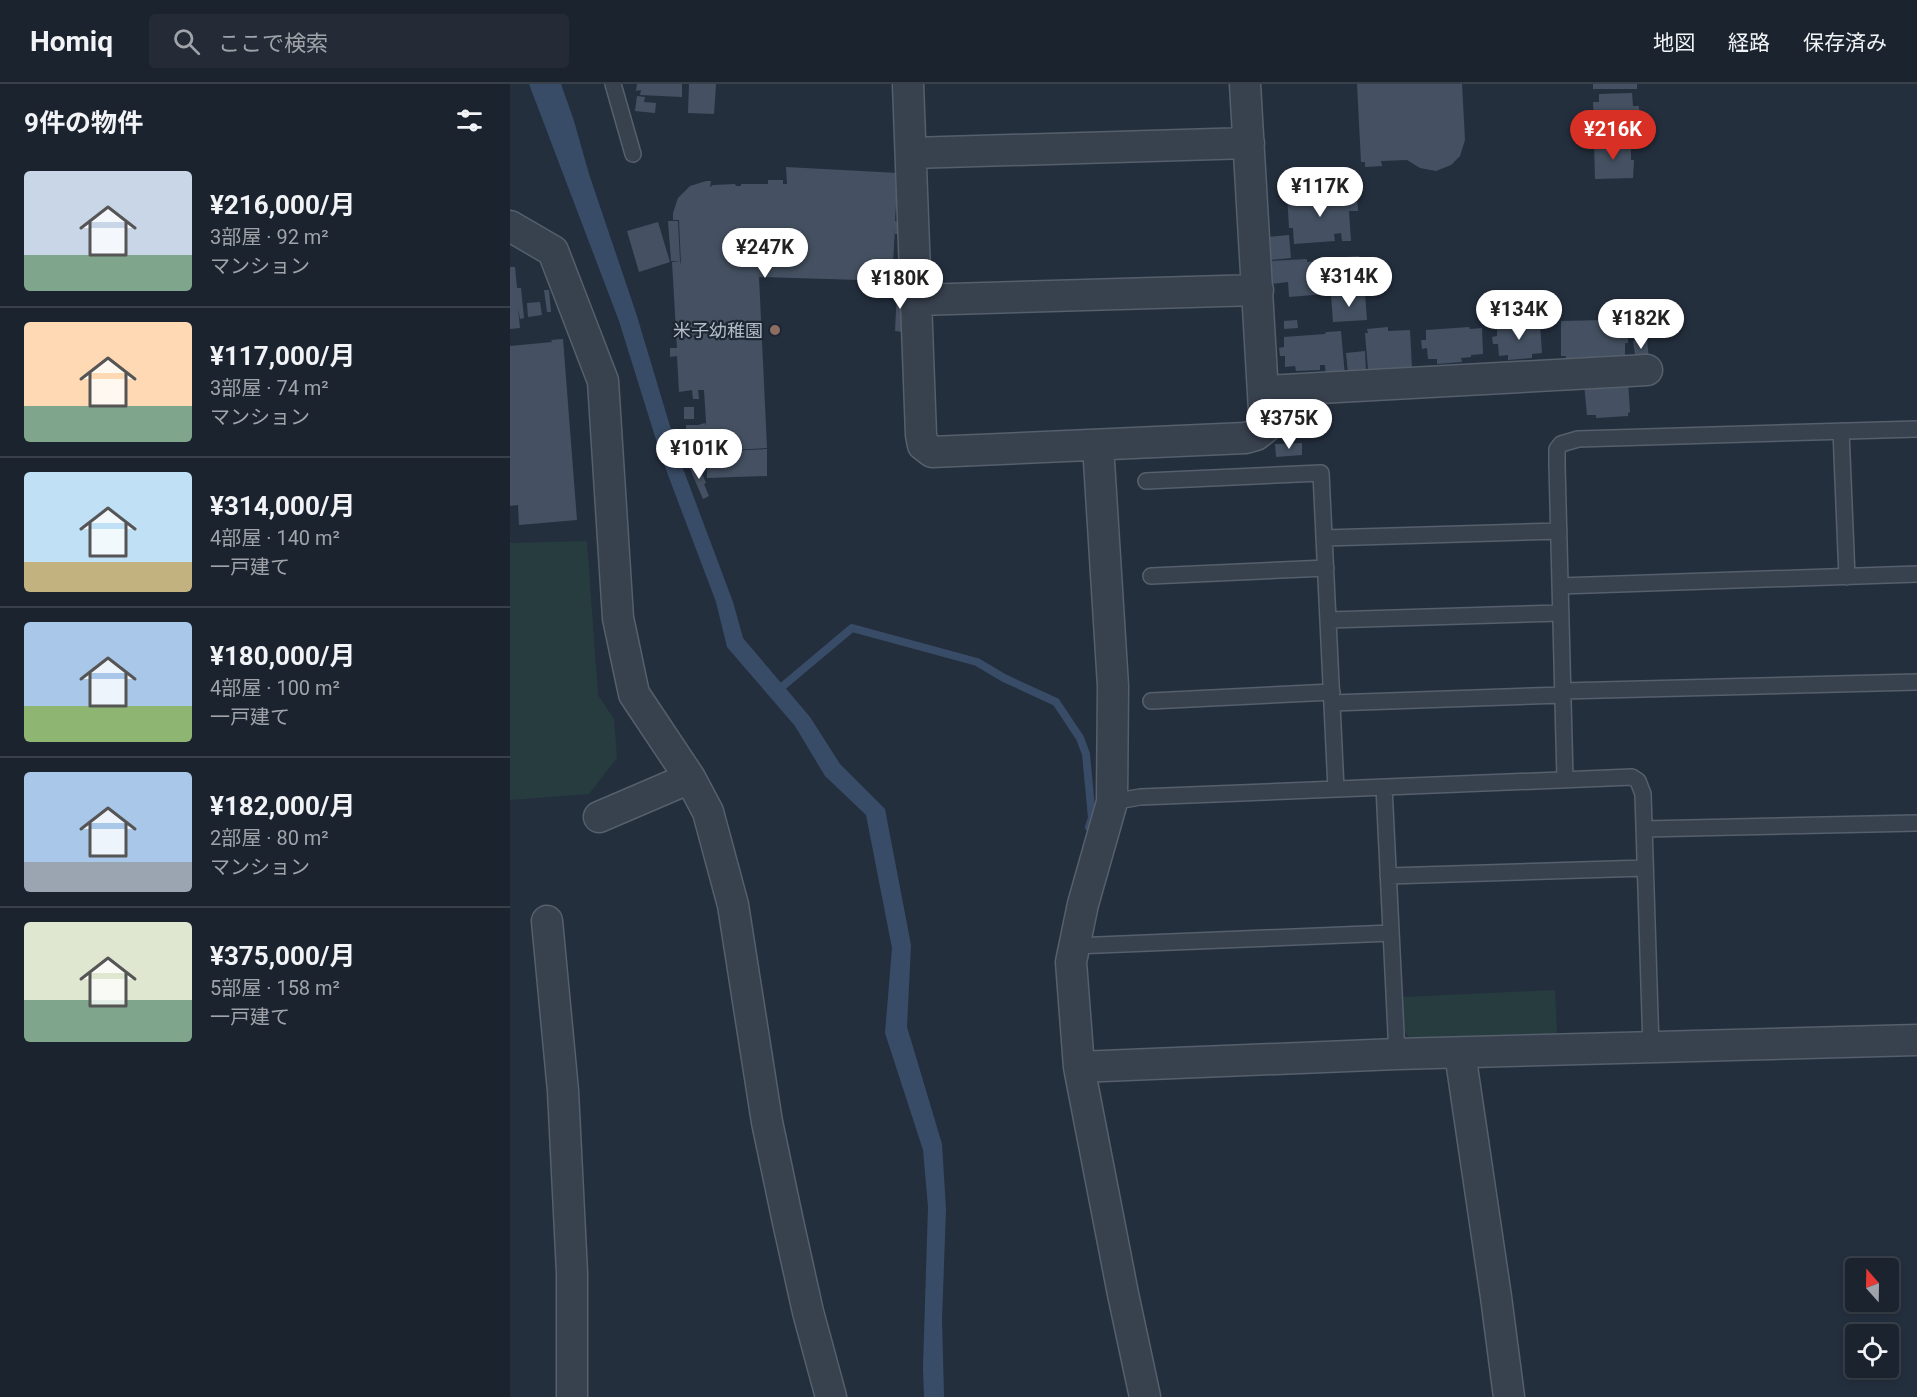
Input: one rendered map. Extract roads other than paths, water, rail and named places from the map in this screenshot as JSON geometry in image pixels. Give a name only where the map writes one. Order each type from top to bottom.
[{"type":"street","points":[[908,84],[921,435],[923,445],[928,450],[938,452],[1251,437],[1265,428],[1245,84]]},
{"type":"street","points":[[912,153],[1250,144]]},
{"type":"street","points":[[510,226],[553,251],[603,381],[618,618],[634,694],[690,778],[708,812],[733,905],[767,1122],[808,1312],[831,1397]]},
{"type":"street","points":[[917,300],[1258,290]]},
{"type":"street","points":[[1264,391],[1647,370]]},
{"type":"street","points":[[1098,445],[1113,686],[1112,802],[1083,904],[1071,962],[1079,1067],[1145,1397]]},
{"type":"street","points":[[599,817],[690,778]]},
{"type":"street","points":[[547,921],[563,1091],[572,1273],[572,1397]]},
{"type":"street","points":[[1079,1067],[1397,1054],[1917,1040]]},
{"type":"street","points":[[1460,1053],[1509,1397]]},
{"type":"lane","points":[[613,84],[633,154]]},
{"type":"lane","points":[[1565,779],[1557,449],[1561,444],[1568,440],[1917,429]]},
{"type":"lane","points":[[1841,432],[1847,576]]},
{"type":"lane","points":[[1146,481],[1321,473],[1336,789]]},
{"type":"lane","points":[[1325,538],[1559,531]]},
{"type":"lane","points":[[1151,576],[1326,568]]},
{"type":"lane","points":[[1560,586],[1917,574]]},
{"type":"lane","points":[[1329,620],[1561,613]]},
{"type":"lane","points":[[1151,701],[1563,693],[1917,682]]},
{"type":"lane","points":[[1112,802],[1140,797],[1632,777],[1638,781],[1642,794],[1651,1048]]},
{"type":"lane","points":[[1384,787],[1397,1054]]},
{"type":"lane","points":[[1644,829],[1917,823]]},
{"type":"lane","points":[[1388,876],[1645,868]]},
{"type":"lane","points":[[1074,946],[1391,933]]},
{"type":"water","points":[[529,84],[561,84],[636,313],[682,466],[733,602],[743,638],[810,717],[840,764],[885,809],[911,945],[907,1027],[942,1144],[946,1209],[942,1319],[944,1397],[924,1397],[928,1207],[923,1150],[885,1033],[892,948],[866,815],[825,776],[795,726],[727,647],[716,602],[662,459],[619,321]]},
{"type":"waterway","points":[[777,691],[852,628],[977,662],[1004,678],[1056,702],[1080,738],[1086,754],[1092,818],[1089,827]]},
{"type":"place","name":"米子幼稚園","points":[[775,330]]}]
